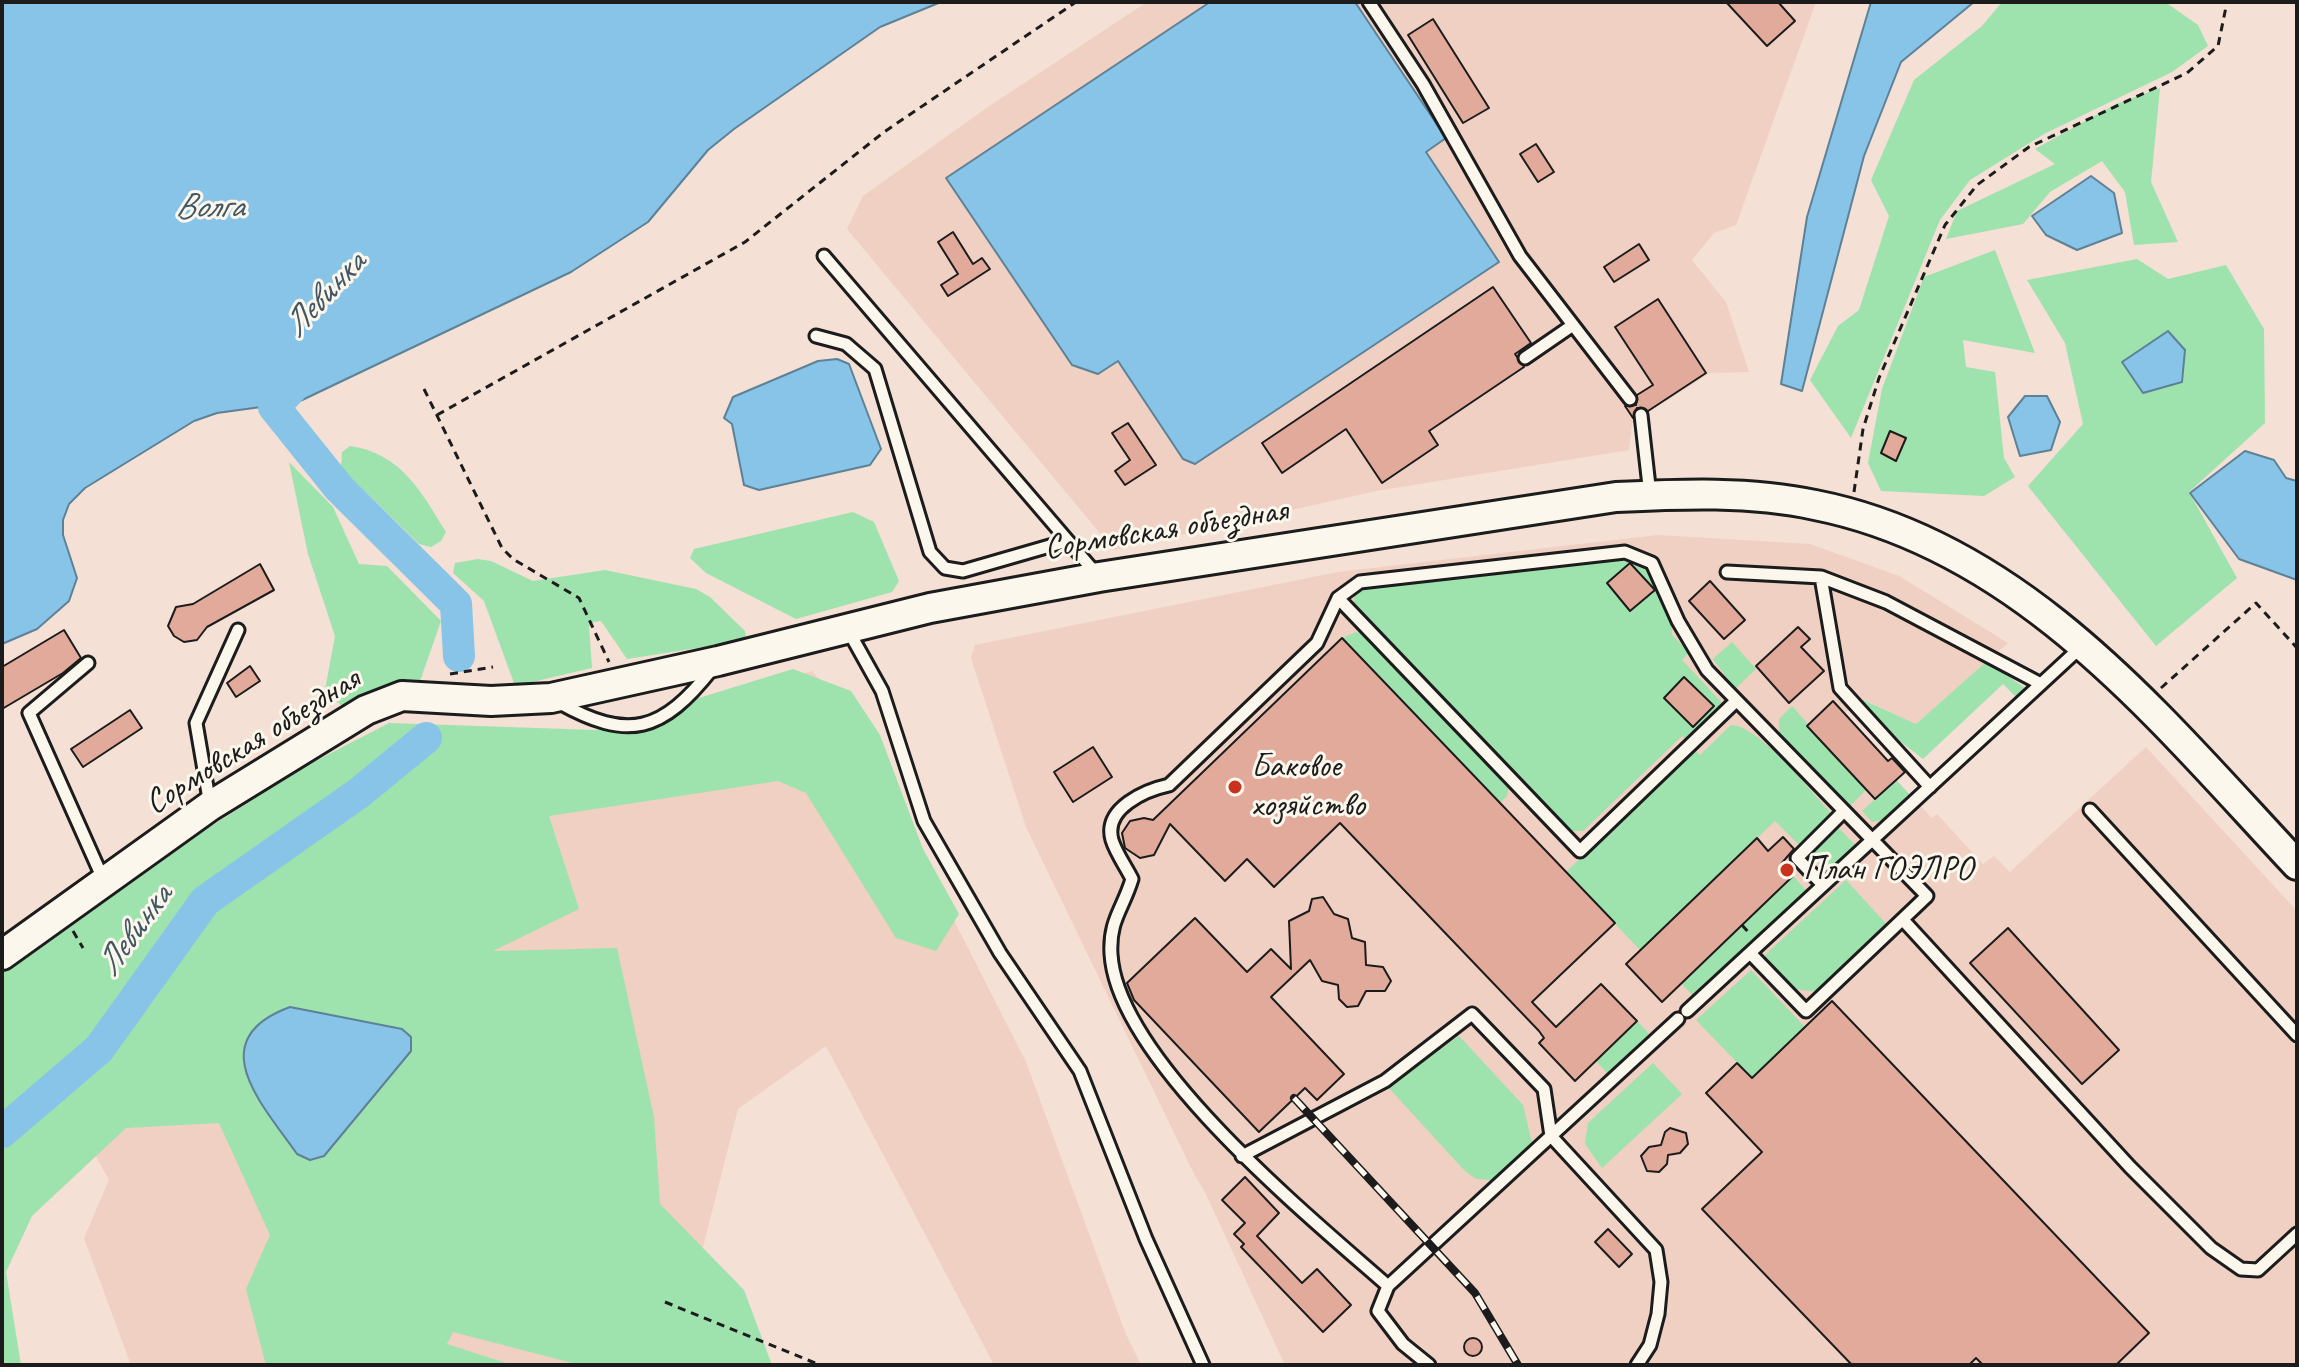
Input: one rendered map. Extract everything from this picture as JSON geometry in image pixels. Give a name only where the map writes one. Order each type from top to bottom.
[{"type":"street","name":"Сормовская объездная","points":[[2,955],[210,806],[366,710],[402,696],[491,701],[551,698],[718,661],[847,627],[1099,577],[1570,504],[1650,495],[1751,497],[1815,504],[1887,524],[2007,586],[2085,644],[2145,703],[2297,865]]},
{"type":"lane","points":[[1369,2],[1423,84],[1520,256],[1630,399]]},
{"type":"lane","points":[[824,256],[1099,577]]},
{"type":"lane","points":[[1525,358],[1573,325]]},
{"type":"lane","points":[[816,336],[846,344],[875,369],[930,552],[945,568],[963,571],[1067,541]]},
{"type":"lane","points":[[1641,415],[1650,495]]},
{"type":"lane","points":[[1388,1286],[1242,1156],[1172,1074],[1133,1020],[1117,987],[1111,956],[1112,923],[1132,879],[1112,840],[1111,826],[1141,792],[1169,785],[1317,643],[1338,598],[1360,582],[1625,552],[1652,563],[1678,621],[1707,670],[1927,896],[1806,1011],[1750,953]]},
{"type":"lane","points":[[1727,572],[1821,577],[1886,602],[2041,684]]},
{"type":"lane","points":[[1821,577],[1840,688],[1930,787]]},
{"type":"lane","points":[[1338,598],[1580,851],[1736,701]]},
{"type":"lane","points":[[847,627],[882,691],[924,821],[1000,953],[1080,1071],[1146,1239],[1203,1365]]},
{"type":"lane","points":[[210,806],[196,723],[238,630]]},
{"type":"lane","points":[[1429,1365],[1403,1344],[1378,1311],[1388,1286],[2085,644]]},
{"type":"lane","points":[[551,698],[593,722],[638,729],[687,702],[718,661]]},
{"type":"lane","points":[[88,663],[29,713],[105,881]]},
{"type":"lane","points":[[2090,810],[2297,1035]]},
{"type":"lane","points":[[1823,885],[1797,858],[1844,811]]},
{"type":"lane","points":[[1904,921],[2130,1167],[2211,1248],[2241,1269],[2258,1270],[2297,1234]]},
{"type":"lane","points":[[1242,1156],[1385,1081],[1472,1014],[1544,1089],[1551,1136],[1656,1250],[1661,1282],[1658,1314],[1650,1345],[1637,1365]]},
{"type":"path","points":[[437,415],[745,242],[884,132],[1076,2]]},
{"type":"path","points":[[1851,514],[1863,429],[1879,378],[1945,225],[1977,185],[2029,147],[2187,73],[2218,46],[2227,2]]},
{"type":"path","points":[[424,389],[502,548],[513,559],[579,598],[601,637]]},
{"type":"path","points":[[2145,703],[2256,603],[2297,648]]},
{"type":"path","points":[[447,675],[493,667]]},
{"type":"path","points":[[665,1302],[820,1365]]},
{"type":"shaded area","points":[[1147,2],[1816,2],[1736,225],[1714,233],[1692,260],[1726,302],[1749,372],[1710,373],[1632,423],[1629,450],[1376,491],[1114,550],[847,229],[863,196],[988,107]]},
{"type":"shaded area","points":[[1658,535],[1810,544],[1899,576],[2008,643],[1916,724],[1861,699],[1845,713],[1888,761],[1892,758],[1905,772],[1897,780],[1910,795],[1932,818],[1937,814],[1983,864],[1994,856],[2010,872],[2146,747],[2297,911],[2297,1365],[1285,1365],[1204,1190],[1026,827],[971,658],[975,645],[1338,572]]},
{"type":"shaded area","points":[[812,671],[848,712],[1026,1062],[1125,1332],[1141,1365],[994,1365],[826,1046],[738,1109],[673,1365],[131,1365],[84,1238],[109,1180],[66,1101],[615,740]]},
{"type":"green space","points":[[2002,2],[2165,2],[2198,25],[2208,46],[2172,72],[2044,134],[1970,180],[1940,220],[1851,438],[1810,380],[1838,326],[1859,310],[1889,216],[1871,180],[1914,80],[1982,26]]},
{"type":"green space","points":[[2160,88],[2151,182],[2178,242],[2134,245],[2125,192],[2102,161],[2050,192],[2023,224],[1946,239],[1957,211],[2055,164],[2035,149],[2116,104]]},
{"type":"green space","points":[[1995,250],[2035,353],[1963,340],[1966,367],[1995,372],[2004,458],[2015,477],[1984,496],[1881,491],[1868,463],[1882,389],[1924,277]]},
{"type":"green space","points":[[2137,259],[2168,279],[2226,265],[2264,329],[2265,423],[2189,492],[2237,578],[2156,646],[2028,486],[2083,424],[2065,343],[2027,280]]},
{"type":"green space","points":[[350,446],[383,457],[408,477],[446,532],[441,541],[431,547],[419,544],[341,468],[342,452]]},
{"type":"green space","points":[[289,462],[333,507],[359,564],[387,566],[441,621],[419,684],[344,708],[325,690],[335,636],[308,554]]},
{"type":"green space","points":[[853,512],[874,522],[899,581],[892,592],[796,619],[706,573],[690,558],[694,549]]},
{"type":"green space","points":[[478,559],[491,561],[533,581],[605,570],[696,589],[710,597],[745,631],[746,636],[742,641],[627,659],[601,621],[594,622],[589,626],[592,668],[515,686],[484,601],[453,573],[455,563]]},
{"type":"green space","points":[[1617,559],[1648,565],[1672,619],[1672,635],[1689,652],[1682,660],[1723,704],[1686,740],[1682,736],[1583,831],[1568,831],[1353,606],[1355,594],[1364,588]]},
{"type":"green space","points":[[1356,632],[1367,635],[1509,784],[1507,796],[1500,803],[1342,638]]},
{"type":"green space","points":[[1732,642],[1756,669],[1735,689],[1713,659]]},
{"type":"green space","points":[[1987,661],[2025,688],[2016,697],[2003,684],[1923,759],[1883,728],[1858,701],[1861,699],[1916,724]]},
{"type":"green space","points":[[793,669],[851,691],[880,735],[923,849],[959,914],[936,951],[896,938],[806,793],[778,781],[549,816],[579,909],[493,951],[617,948],[654,1117],[660,1204],[744,1290],[772,1365],[580,1365],[453,1332],[447,1344],[512,1365],[266,1365],[246,1289],[270,1235],[219,1123],[126,1128],[32,1216],[6,1272],[21,1365],[2,1365],[2,972],[116,887],[304,767],[389,723],[595,730]]},
{"type":"green space","points":[[1792,706],[1866,790],[1849,807],[1779,734],[1779,719]]},
{"type":"green space","points":[[1731,725],[1743,728],[1770,748],[1832,814],[1800,846],[1775,821],[1640,950],[1566,872],[1694,749],[1700,755]]},
{"type":"green space","points":[[1896,780],[1910,795],[1882,820],[1872,822],[1862,811]]},
{"type":"green space","points":[[1837,826],[1855,845],[1828,870],[1811,850]]},
{"type":"green space","points":[[1793,876],[1807,891],[1693,996],[1681,983]]},
{"type":"green space","points":[[1846,880],[1889,927],[1818,992],[1794,989],[1764,956]]},
{"type":"green space","points":[[1751,970],[1805,1027],[1752,1078],[1696,1020]]},
{"type":"green space","points":[[1637,1021],[1651,1036],[1609,1075],[1596,1061]]},
{"type":"green space","points":[[1459,1036],[1523,1105],[1532,1143],[1493,1180],[1476,1179],[1464,1170],[1387,1086]]},
{"type":"green space","points":[[1653,1063],[1682,1094],[1602,1168],[1585,1144],[1588,1123]]},
{"type":"water","name":"Волга","points":[[2,2],[941,2],[880,27],[734,129],[708,150],[648,222],[571,272],[298,402],[217,413],[194,421],[85,488],[69,504],[63,520],[63,535],[77,578],[69,601],[37,629],[2,644]]},
{"type":"water","points":[[1210,2],[1355,2],[1446,138],[1426,152],[1499,262],[1195,464],[1183,459],[1118,361],[1098,374],[1072,365],[946,178]]},
{"type":"water","points":[[1871,2],[1974,2],[1901,62],[1864,156],[1802,391],[1781,384],[1807,217]]},
{"type":"water","points":[[2091,176],[2114,193],[2122,233],[2077,250],[2046,235],[2032,216]]},
{"type":"water","points":[[2168,331],[2185,350],[2182,382],[2143,393],[2122,362]]},
{"type":"water","points":[[837,359],[849,364],[881,449],[870,465],[759,490],[744,485],[732,424],[724,418],[733,397],[818,361]]},
{"type":"water","points":[[2025,396],[2047,396],[2060,422],[2051,450],[2020,456],[2008,417]]},
{"type":"water","points":[[2245,451],[2274,460],[2286,478],[2297,481],[2297,580],[2239,559],[2190,493]]},
{"type":"water","points":[[290,1007],[402,1029],[411,1037],[411,1051],[324,1156],[310,1160],[297,1154],[256,1095],[247,1074],[244,1055],[248,1037],[263,1021]]},
{"type":"building","points":[[1726,2],[1778,2],[1795,21],[1767,46]]},
{"type":"building","points":[[1433,19],[1489,108],[1463,123],[1408,35]]},
{"type":"building","points":[[1536,144],[1554,172],[1538,182],[1520,154]]},
{"type":"building","points":[[953,232],[973,264],[982,258],[990,269],[948,296],[941,285],[958,274],[938,242]]},
{"type":"building","points":[[1639,244],[1649,260],[1614,282],[1604,267]]},
{"type":"building","points":[[1493,287],[1531,343],[1515,354],[1524,367],[1429,431],[1438,445],[1382,483],[1346,429],[1282,473],[1262,443]]},
{"type":"building","points":[[1658,299],[1706,373],[1648,411],[1637,408],[1633,418],[1625,406],[1636,405],[1637,395],[1653,385],[1615,327]]},
{"type":"building","points":[[1128,423],[1156,465],[1125,485],[1115,471],[1130,460],[1112,433]]},
{"type":"building","points":[[1890,431],[1906,438],[1896,461],[1881,453]]},
{"type":"building","points":[[1630,563],[1655,590],[1630,611],[1607,583]]},
{"type":"building","points":[[260,564],[274,590],[207,627],[197,640],[184,642],[174,636],[168,626],[176,607],[193,604]]},
{"type":"building","points":[[1710,581],[1745,620],[1724,639],[1689,601]]},
{"type":"building","points":[[1798,627],[1810,639],[1801,647],[1824,671],[1789,703],[1756,666]]},
{"type":"building","points":[[64,630],[81,658],[63,673],[2,709],[2,667]]},
{"type":"building","points":[[1342,638],[1615,923],[1532,1002],[1556,1027],[1601,984],[1637,1021],[1575,1081],[1539,1043],[1544,1038],[1539,1031],[1340,823],[1274,887],[1247,859],[1225,881],[1170,824],[1154,855],[1140,858],[1125,848],[1122,833],[1130,821],[1153,820]]},
{"type":"building","points":[[250,666],[260,681],[236,697],[227,683]]},
{"type":"building","points":[[1684,677],[1714,706],[1693,727],[1664,698]]},
{"type":"building","points":[[1833,701],[1888,761],[1892,758],[1905,772],[1875,799],[1807,726]]},
{"type":"building","points":[[130,710],[142,728],[83,767],[71,749]]},
{"type":"building","points":[[1093,747],[1112,777],[1073,802],[1054,772]]},
{"type":"building","points":[[1783,837],[1794,849],[1781,864],[1793,876],[1662,1002],[1626,964],[1757,838],[1768,851]]},
{"type":"building","points":[[1323,897],[1334,914],[1348,919],[1352,938],[1365,942],[1366,965],[1383,967],[1391,981],[1385,991],[1366,991],[1358,1006],[1347,1007],[1339,999],[1338,985],[1322,981],[1310,960],[1271,997],[1344,1074],[1317,1100],[1305,1088],[1259,1132],[1134,1000],[1127,983],[1195,918],[1247,972],[1271,949],[1291,969],[1289,921],[1309,911],[1312,899]]},
{"type":"building","points":[[2008,928],[2119,1050],[2082,1084],[1970,963]]},
{"type":"building","points":[[1832,1001],[2149,1333],[2116,1365],[1983,1365],[1976,1358],[1969,1365],[1852,1365],[1702,1209],[1762,1152],[1706,1093],[1737,1063],[1752,1078]]},
{"type":"building","points":[[1670,1128],[1686,1133],[1688,1144],[1680,1153],[1668,1155],[1667,1164],[1659,1172],[1647,1171],[1641,1156],[1649,1147],[1661,1145],[1665,1132]]},
{"type":"building","points":[[1245,1177],[1279,1213],[1257,1236],[1302,1283],[1317,1269],[1351,1305],[1323,1332],[1241,1247],[1244,1244],[1234,1234],[1245,1223],[1222,1200]]},
{"type":"building","points":[[1608,1229],[1632,1254],[1619,1267],[1595,1242]]},
{"type":"building","points":[[1469,1338],[1477,1338],[1482,1347],[1480,1354],[1469,1356],[1464,1351],[1464,1343]]},
{"type":"waterway","name":"Левинка","points":[[304,375],[274,407],[339,488],[456,604],[459,656]]},
{"type":"waterway","name":"Левинка","points":[[2,1132],[99,1049],[205,901],[359,793],[426,738]]},
{"type":"railway","points":[[1294,1098],[1475,1293],[1518,1365]]},
{"type":"place","name":"Баковое хозяйство","points":[[1235,787]]},
{"type":"place","name":"План ГОЭЛРО","points":[[1787,870]]}]
